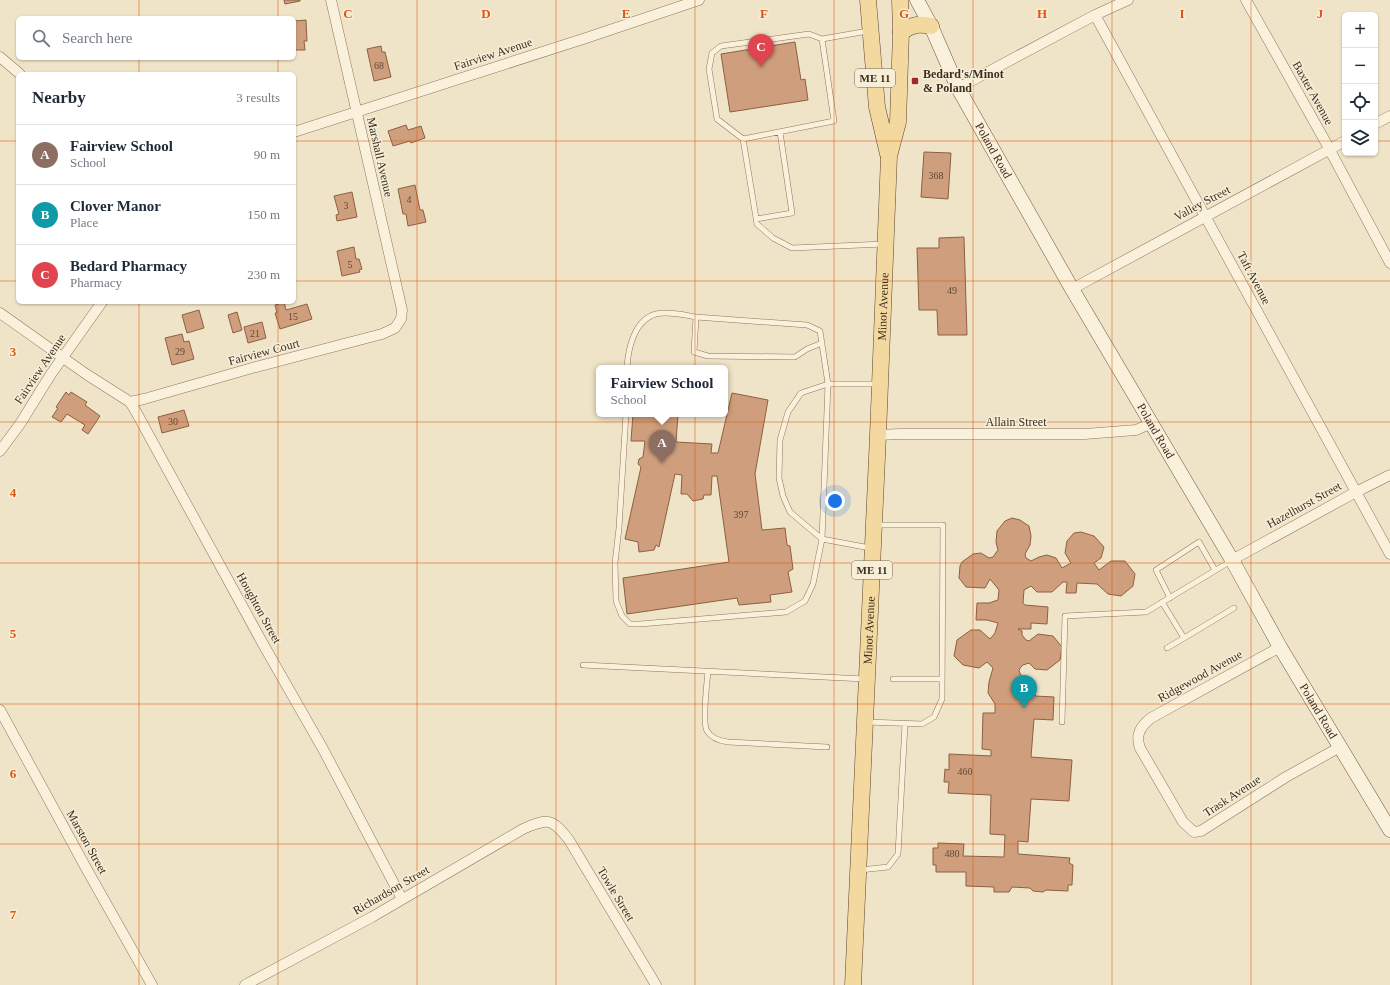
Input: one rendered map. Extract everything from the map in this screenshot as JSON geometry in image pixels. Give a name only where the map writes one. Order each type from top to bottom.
[{"type":"main road","name":"Minot Avenue","points":[[868,0],[872,30],[877,107],[888,156]]},
{"type":"main road","name":"Minot Avenue","points":[[853,985],[866,722],[888,156],[898,122],[901,32],[900,0]]},
{"type":"main road","points":[[901,32],[912,26],[920,24],[931,26]]},
{"type":"street","name":"Marshall Avenue","points":[[331,0],[399,293],[402,310],[401,319]]},
{"type":"street","name":"Fairview Avenue","points":[[296,131],[699,0]]},
{"type":"street","name":"Poland Road","points":[[917,0],[931,26]]},
{"type":"street","name":"Poland Road","points":[[922,0],[931,26],[958,88],[1072,289],[1232,560],[1280,647],[1390,830]]},
{"type":"street","points":[[958,88],[1095,15],[1128,0]]},
{"type":"street","name":"Baxter Avenue","points":[[1246,0],[1390,264]]},
{"type":"street","name":"Taft Avenue","points":[[1095,15],[1390,554]]},
{"type":"street","points":[[0,57],[18,72]]},
{"type":"street","points":[[1378,122],[1390,116]]},
{"type":"street","name":"Valley Street","points":[[1072,289],[1342,143]]},
{"type":"street","name":"Fairview Avenue","points":[[0,451],[20,424],[51,374],[101,304]]},
{"type":"street","name":"Houghton Street","points":[[0,313],[63,358],[130,402],[136,410],[263,644],[323,749],[402,899]]},
{"type":"street","name":"Fairview Court","points":[[130,402],[382,334],[395,328],[401,319]]},
{"type":"street","name":"Allain Street","points":[[878,435],[1085,434],[1136,430],[1152,423]]},
{"type":"street","name":"Hazelhurst Street","points":[[1232,560],[1390,475]]},
{"type":"street","name":"Ridgewood Avenue","points":[[1138,734],[1144,723],[1151,718],[1280,647]]},
{"type":"street","name":"Marston Street","points":[[0,710],[152,985]]},
{"type":"street","name":"Trask Avenue","points":[[1138,734],[1140,748],[1166,794],[1183,822],[1194,832],[1201,831],[1286,777],[1340,747]]},
{"type":"street","name":"Richardson Street","points":[[245,985],[372,917],[524,829],[540,822],[549,822]]},
{"type":"street","name":"Towle Street","points":[[549,822],[558,826],[569,840],[656,985]]},
{"type":"lane","points":[[872,30],[822,39],[809,34],[721,46],[712,53],[709,69],[716,119],[743,139],[757,224],[773,238],[792,248],[885,244]]},
{"type":"lane","points":[[743,139],[834,121],[822,39]]},
{"type":"lane","points":[[756,219],[792,213],[780,132]]},
{"type":"lane","points":[[626,417],[619,528],[615,563],[616,601],[622,616],[630,624],[647,624],[786,612],[805,601],[813,584],[822,540],[828,384],[820,331],[807,325],[674,314],[656,314],[644,320],[636,331],[630,349],[627,365]]},
{"type":"lane","points":[[696,317],[694,352],[708,356],[795,357],[807,349],[822,343]]},
{"type":"lane","points":[[873,549],[822,540],[790,512],[783,496],[780,478],[780,440],[788,412],[802,393],[828,384],[880,384]]},
{"type":"lane","points":[[866,722],[922,724],[934,717],[942,699],[943,525],[874,525]]},
{"type":"lane","points":[[1170,598],[1156,570],[1199,542],[1215,570]]},
{"type":"lane","points":[[1062,722],[1065,616],[1146,612],[1232,560]]},
{"type":"lane","points":[[1162,602],[1184,638]]},
{"type":"lane","points":[[1167,648],[1234,608]]},
{"type":"lane","points":[[583,665],[867,679]]},
{"type":"lane","points":[[708,671],[705,720],[706,730],[711,736],[718,740],[728,742],[827,747]]},
{"type":"lane","points":[[893,679],[942,679]]},
{"type":"lane","points":[[859,871],[888,867],[898,854],[905,724]]},
{"type":"building","points":[[284,0],[300,0],[300,1],[285,4]]},
{"type":"building","points":[[306,20],[307,41],[304,41],[305,50],[296,50],[296,21]]},
{"type":"building","points":[[795,42],[801,80],[805,79],[808,100],[730,112],[721,54]]},
{"type":"building","points":[[381,46],[382,52],[385,52],[391,77],[374,81],[367,49]]},
{"type":"building","points":[[406,125],[408,130],[421,126],[425,138],[411,143],[410,141],[393,146],[388,131]]},
{"type":"building","points":[[924,152],[951,153],[948,199],[921,197]]},
{"type":"building","points":[[415,185],[420,210],[423,210],[426,222],[408,226],[406,214],[403,214],[398,189]]},
{"type":"building","points":[[352,192],[357,217],[337,221],[336,215],[339,214],[334,196]]},
{"type":"building","points":[[964,237],[967,335],[938,335],[937,310],[919,310],[917,248],[939,248],[939,238]]},
{"type":"building","points":[[354,247],[356,259],[359,259],[362,269],[359,270],[360,272],[342,276],[337,251]]},
{"type":"building","points":[[284,304],[286,310],[307,304],[312,319],[280,329],[275,313],[277,313],[275,305]]},
{"type":"building","points":[[199,310],[204,328],[187,333],[182,315]]},
{"type":"building","points":[[237,312],[242,330],[233,333],[228,315]]},
{"type":"building","points":[[262,322],[266,338],[248,343],[244,327]]},
{"type":"building","points":[[182,334],[184,342],[189,341],[194,359],[172,365],[165,338]]},
{"type":"building","points":[[66,392],[69,395],[71,392],[87,402],[85,405],[100,416],[88,434],[82,430],[85,425],[67,414],[61,422],[52,417],[58,408],[56,407]]},
{"type":"building","points":[[732,393],[768,400],[755,474],[762,530],[785,528],[787,545],[790,546],[793,569],[788,572],[792,592],[770,595],[771,602],[739,605],[737,598],[627,614],[623,578],[729,562],[717,476],[712,476],[711,495],[704,495],[703,499],[693,501],[687,494],[681,494],[682,475],[675,474],[659,547],[656,545],[654,550],[639,552],[638,542],[625,539],[641,467],[638,464],[639,459],[643,457],[645,441],[631,441],[633,417],[678,417],[676,442],[712,444],[711,453],[718,453],[726,417],[728,417]]},
{"type":"building","points":[[184,410],[189,426],[162,433],[158,417]]},
{"type":"building","points":[[1012,518],[1020,520],[1029,526],[1031,536],[1030,545],[1025,554],[1026,558],[1031,561],[1047,555],[1056,558],[1062,568],[1071,563],[1065,553],[1067,541],[1074,533],[1081,532],[1094,536],[1104,547],[1101,558],[1094,563],[1099,570],[1111,561],[1125,561],[1135,574],[1133,586],[1121,596],[1108,594],[1097,584],[1077,583],[1076,593],[1066,593],[1067,582],[1063,582],[1052,592],[1037,592],[1031,586],[1024,590],[1023,603],[1025,605],[1048,607],[1047,624],[1031,623],[1031,629],[1018,629],[1022,631],[1022,635],[1029,641],[1038,634],[1053,636],[1062,647],[1060,660],[1047,670],[1035,669],[1029,663],[1023,665],[1019,671],[1026,685],[1032,685],[1035,690],[1035,696],[1054,697],[1053,720],[1034,719],[1031,757],[1072,760],[1069,801],[1031,799],[1028,842],[1018,841],[1018,854],[1070,858],[1069,863],[1073,865],[1072,885],[1068,885],[1068,891],[1046,890],[1043,892],[1033,891],[1030,888],[1012,887],[1009,892],[994,892],[994,887],[966,886],[966,872],[936,872],[936,865],[933,865],[933,848],[938,848],[938,843],[964,844],[963,856],[1004,857],[1005,835],[990,834],[991,795],[948,793],[949,782],[944,782],[945,769],[949,770],[949,754],[991,756],[991,750],[982,749],[983,713],[995,713],[995,704],[988,693],[993,668],[987,662],[979,668],[963,665],[954,656],[957,640],[971,630],[980,630],[990,639],[995,633],[998,623],[987,620],[976,620],[977,603],[989,603],[998,600],[999,590],[990,579],[985,588],[966,587],[959,578],[960,566],[962,562],[973,554],[981,553],[989,558],[993,557],[998,550],[996,542],[997,531],[1005,521]]},
{"type":"place","name":"Bedard Pharmacy","points":[[761,67]]},
{"type":"place","name":"Bedard's/Minot & Poland","points":[[915,81]]},
{"type":"place","name":"Fairview School","points":[[662,463]]},
{"type":"place","name":"Clover Manor","points":[[1024,708]]}]
